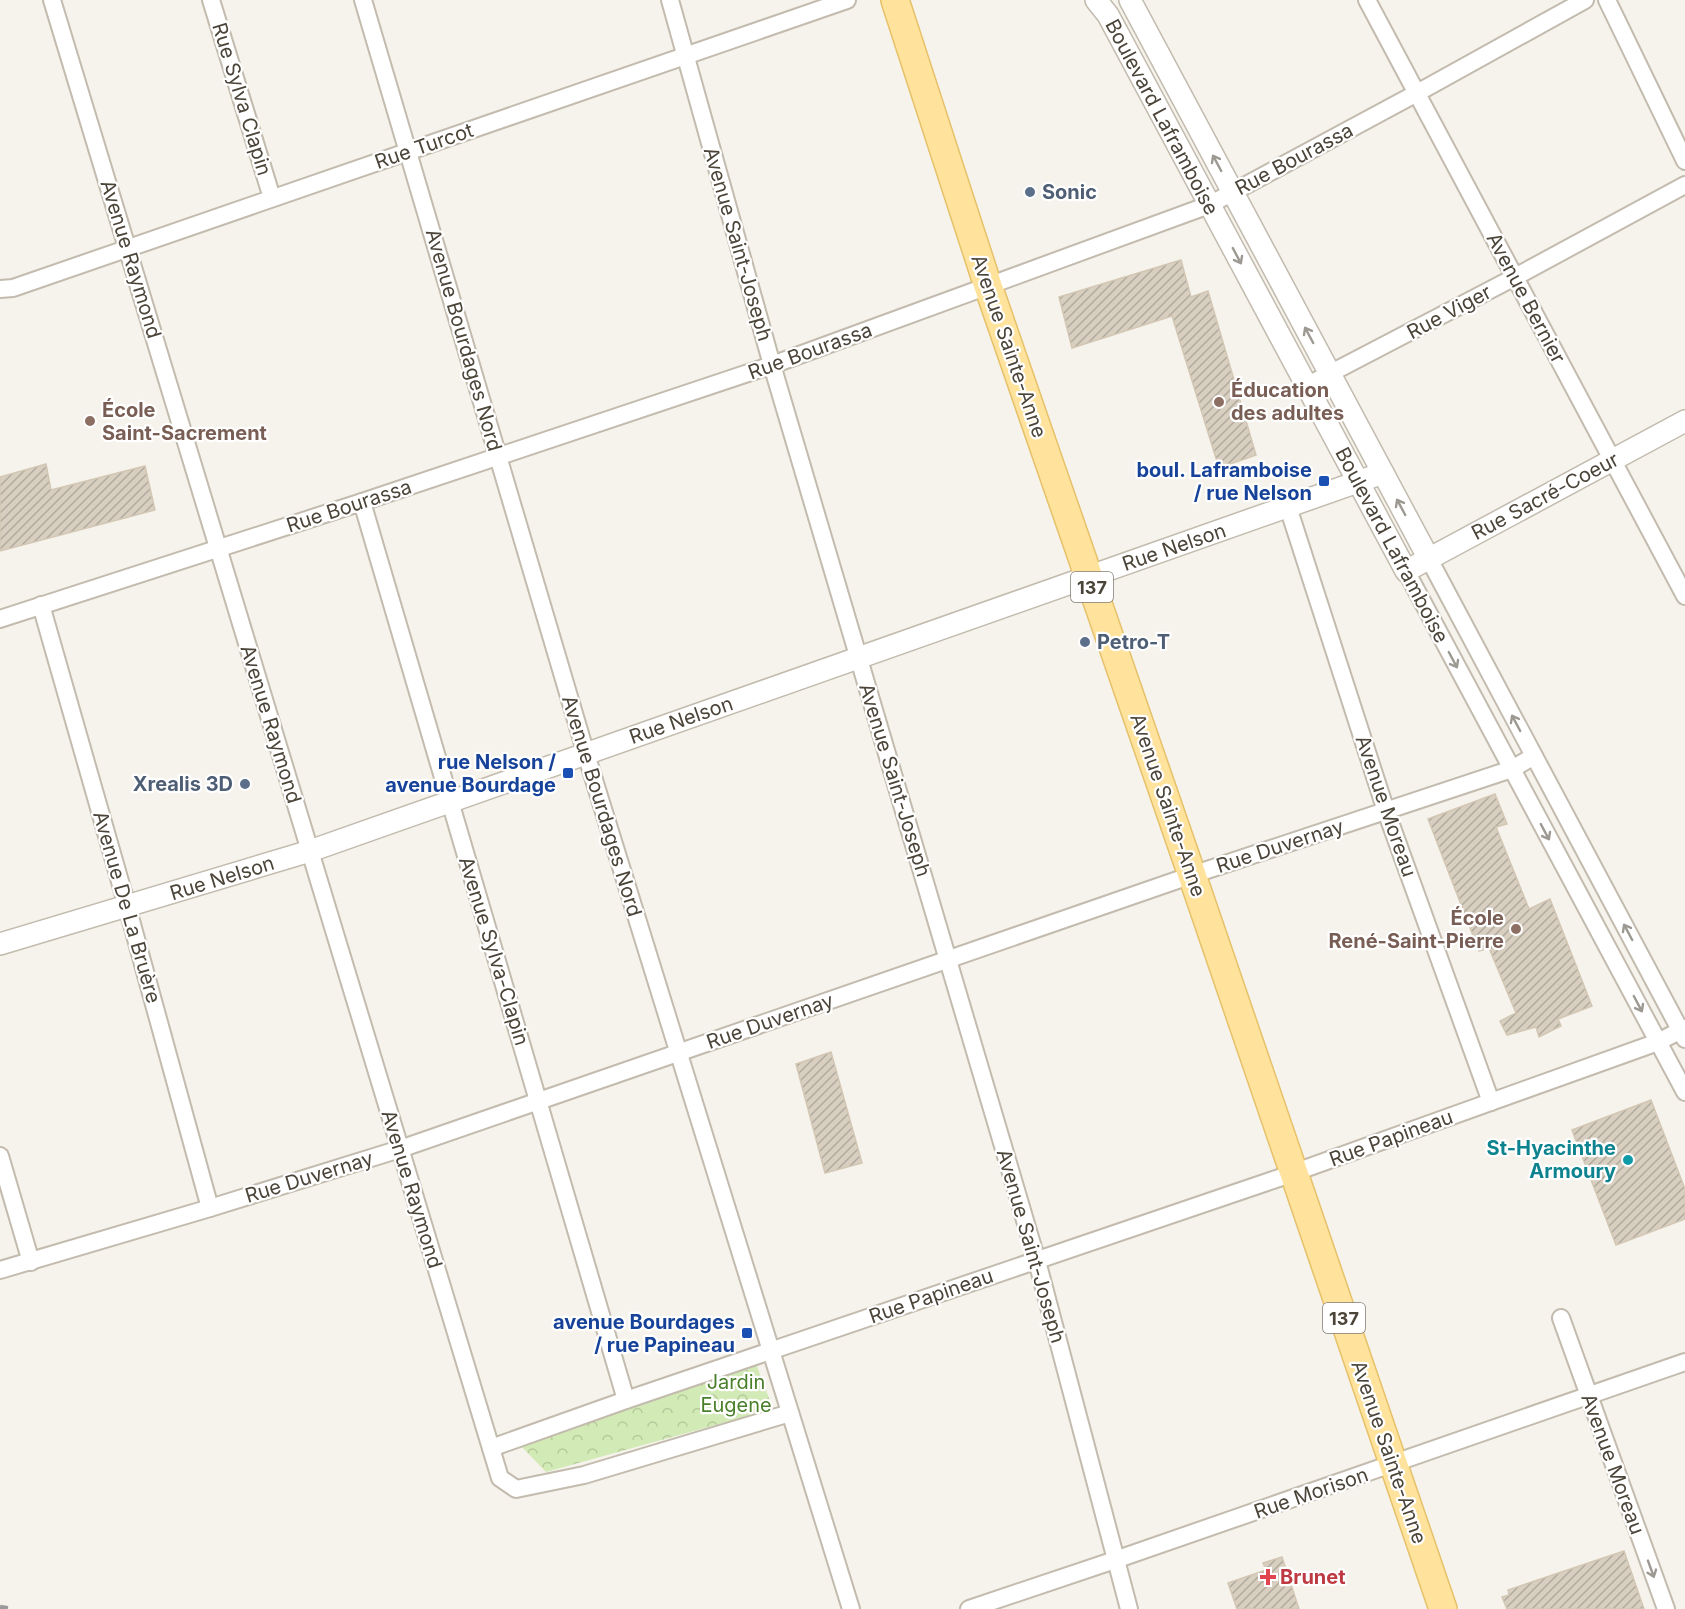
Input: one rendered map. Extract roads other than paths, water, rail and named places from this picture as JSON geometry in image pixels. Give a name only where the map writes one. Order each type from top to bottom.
[{"type":"main road","name":"Avenue Sainte-Anne","points":[[895,0],[988,286],[1443,1609]]},
{"type":"street","name":"Avenue Raymond","points":[[52,0],[491,1448]]},
{"type":"street","name":"Rue Sylva Clapin","points":[[211,0],[272,198]]},
{"type":"street","name":"Avenue Bourdages Nord","points":[[363,0],[586,754],[850,1609]]},
{"type":"street","name":"Avenue Saint-Joseph","points":[[670,0],[772,365],[1037,1261],[1129,1609]]},
{"type":"street","name":"Rue Turcot","points":[[0,289],[13,288],[847,0]]},
{"type":"street","name":"Boulevard Laframboise","points":[[1096,0],[1108,15],[1685,1092]]},
{"type":"street","name":"Boulevard Laframboise","points":[[1130,0],[1683,1033]]},
{"type":"street","name":"Avenue Bernier","points":[[1367,0],[1685,596]]},
{"type":"street","name":"Rue Bourassa","points":[[0,619],[362,502],[772,365],[1209,205],[1585,0]]},
{"type":"street","points":[[1607,0],[1685,161]]},
{"type":"street","name":"Rue Viger","points":[[1306,386],[1685,185]]},
{"type":"street","name":"Rue Sacré-Coeur","points":[[1406,571],[1685,422]]},
{"type":"street","name":"Rue Nelson","points":[[0,944],[310,851],[1383,473]]},
{"type":"street","name":"Avenue Sylva-Clapin","points":[[362,502],[626,1400]]},
{"type":"street","name":"Avenue Moreau","points":[[1288,507],[1386,810],[1491,1102]]},
{"type":"street","name":"Avenue De La Bruère","points":[[41,605],[210,1208]]},
{"type":"street","name":"Rue Duvernay","points":[[0,1270],[400,1149],[1192,875],[1512,769],[1534,756]]},
{"type":"street","name":"Rue Papineau","points":[[491,1448],[1294,1173],[1683,1033]]},
{"type":"street","points":[[0,1156],[31,1262]]},
{"type":"street","name":"Avenue Moreau","points":[[1561,1318],[1666,1609]]},
{"type":"street","name":"Rue Morison","points":[[969,1609],[1685,1362]]},
{"type":"street","points":[[491,1448],[500,1478],[516,1489],[584,1474],[790,1413]]},
{"type":"railway","points":[[0,1607],[12,1609]]},
{"type":"place","name":"Sonic","points":[[1030,192]]},
{"type":"place","name":"Éducation des adultes","points":[[1219,402]]},
{"type":"place","name":"École Saint-Sacrement","points":[[90,421]]},
{"type":"place","name":"boul. Laframboise / rue Nelson","points":[[1324,481]]},
{"type":"place","name":"Petro-T","points":[[1085,642]]},
{"type":"place","name":"rue Nelson / avenue Bourdage","points":[[568,773]]},
{"type":"place","name":"Xrealis 3D","points":[[245,784]]},
{"type":"place","name":"École René-Saint-Pierre","points":[[1516,929]]},
{"type":"place","name":"St-Hyacinthe Armoury","points":[[1628,1160]]},
{"type":"place","name":"avenue Bourdages / rue Papineau","points":[[747,1333]]},
{"type":"place","name":"Brunet","points":[[1268,1577]]},
{"type":"park label","name":"Jardin Eugene","points":[[736,1394]]}]
